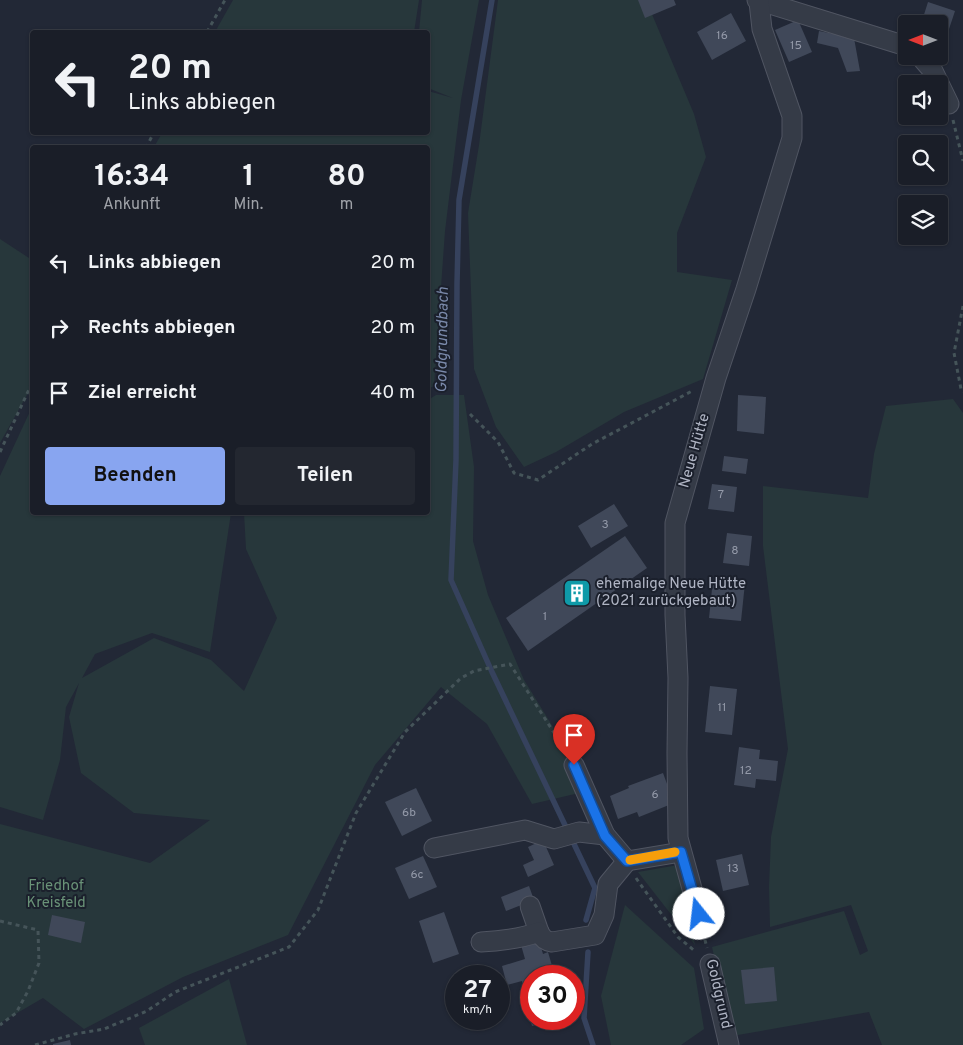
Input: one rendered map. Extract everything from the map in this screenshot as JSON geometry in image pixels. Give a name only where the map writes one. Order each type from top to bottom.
[{"type":"street","points":[[758,1],[898,44]]},
{"type":"street","name":"Neue Hütte","points":[[699,914],[678,838],[678,678],[675,615],[675,523],[716,378],[746,289],[782,165],[792,138],[792,116],[762,29],[758,1]]},
{"type":"street","points":[[928,65],[933,71],[949,104]]},
{"type":"street","points":[[574,765],[605,836],[627,861]]},
{"type":"street","points":[[434,848],[525,830],[554,839],[579,832],[605,836]]},
{"type":"street","points":[[530,906],[539,932],[546,941],[552,942],[595,935],[604,915],[608,884],[627,861],[681,852]]},
{"type":"street","points":[[481,942],[506,941],[539,932]]},
{"type":"street","name":"Goldgrund","points":[[710,964],[730,1045]]},
{"type":"path","points":[[208,30],[225,0]]},
{"type":"path","points":[[949,104],[963,161]]},
{"type":"path","points":[[963,306],[954,353],[963,392]]},
{"type":"path","points":[[470,414],[498,442],[514,473],[538,480],[592,444],[716,378]]},
{"type":"path","points":[[0,452],[30,387]]},
{"type":"path","points":[[34,1045],[75,1034],[104,1029],[147,1011],[175,992],[289,947],[318,910],[356,813],[405,732],[461,678],[474,671],[510,664],[574,765]]},
{"type":"path","points":[[627,861],[637,881],[678,937],[710,964]]},
{"type":"path","name":"Goldgrund","points":[[699,914],[710,964]]},
{"type":"path","points":[[0,921],[38,930],[39,963],[28,992],[16,1013],[0,1025]]},
{"type":"green space","points":[[233,0],[419,0],[414,30],[216,30]]},
{"type":"green space","points":[[422,0],[479,0],[461,100],[445,231],[434,386],[430,388],[430,145],[155,145],[161,135],[430,135],[430,92],[453,98],[430,89],[430,30],[419,30]]},
{"type":"green space","points":[[498,0],[646,0],[694,114],[706,157],[677,233],[677,272],[732,280],[703,379],[624,412],[556,452],[524,467],[496,427],[474,369],[468,213]]},
{"type":"green space","points":[[0,239],[30,259],[30,390],[0,443]]},
{"type":"green space","name":"Friedhof Kreisfeld","points":[[436,395],[464,395],[474,467],[473,541],[488,595],[524,680],[592,790],[532,804],[487,724],[441,687],[375,765],[288,935],[183,977],[84,1029],[43,998],[0,1023],[0,824],[150,863],[210,820],[134,813],[81,773],[69,717],[79,683],[66,707],[60,760],[43,820],[0,807],[0,476],[30,411],[30,515],[231,515],[210,652],[152,633],[95,654],[82,678],[154,638],[211,660],[244,691],[277,618],[246,549],[244,515],[430,515],[430,399]]},
{"type":"green space","points":[[953,399],[963,413],[963,1045],[882,1045],[869,1012],[732,1036],[712,947],[844,911],[860,955],[868,951],[851,905],[770,927],[771,837],[788,749],[763,546],[763,486],[868,498],[874,454],[886,406]]},
{"type":"green space","points":[[678,865],[695,945],[638,872]]},
{"type":"green space","points":[[625,905],[694,968],[704,1029],[681,1045],[611,1045],[601,996]]},
{"type":"green space","points":[[229,979],[247,1045],[145,1045],[139,1028]]},
{"type":"building","points":[[638,0],[674,0],[676,5],[645,18]]},
{"type":"building","points":[[928,2],[955,11],[948,32],[948,15],[924,15]]},
{"type":"building","points":[[731,13],[746,41],[712,60],[697,32]]},
{"type":"building","points":[[798,20],[812,52],[789,62],[775,30]]},
{"type":"building","points":[[819,31],[854,38],[860,71],[847,72],[838,48],[817,43]]},
{"type":"building","points":[[738,395],[766,397],[764,434],[737,431]]},
{"type":"building","points":[[724,456],[748,459],[746,474],[722,471]]},
{"type":"building","points":[[712,484],[737,487],[734,512],[708,509]]},
{"type":"building","points":[[614,504],[628,526],[591,548],[578,526]]},
{"type":"building","points":[[727,533],[752,536],[749,566],[723,563]]},
{"type":"building","name":"ehemalige Neue Hütte (2021 zurückgebaut)","points":[[625,536],[647,568],[528,651],[506,618]]},
{"type":"building","points":[[713,580],[745,583],[741,621],[709,618]]},
{"type":"building","points":[[710,686],[737,689],[732,735],[705,732]]},
{"type":"building","points":[[739,747],[760,750],[759,759],[778,761],[776,781],[756,779],[755,788],[734,785]]},
{"type":"building","points":[[663,773],[674,803],[639,817],[637,812],[618,819],[610,796],[629,788],[628,786]]},
{"type":"building","points":[[416,788],[432,821],[402,836],[385,802]]},
{"type":"building","points":[[543,840],[554,865],[528,877],[523,865],[534,860],[528,847]]},
{"type":"building","points":[[742,854],[749,885],[723,891],[716,860]]},
{"type":"building","points":[[423,856],[437,887],[409,899],[395,868]]},
{"type":"building","points":[[529,886],[534,900],[506,911],[501,897]]},
{"type":"building","points":[[444,912],[459,954],[433,963],[419,921]]},
{"type":"building","points":[[52,915],[85,922],[81,943],[48,935]]},
{"type":"building","points":[[539,940],[543,954],[548,952],[552,965],[520,965],[520,982],[510,984],[510,965],[505,965],[525,959],[521,945]]},
{"type":"building","points":[[774,967],[777,1001],[745,1004],[741,970]]},
{"type":"building","points":[[70,1040],[71,1045],[53,1045],[53,1044]]},
{"type":"waterway","name":"Goldgrundbach","points":[[492,0],[459,200],[456,460],[451,580],[492,672],[595,888],[586,920]]},
{"type":"waterway","name":"Goldgrundbach","points":[[588,952],[584,1018],[593,1045]]},
{"type":"slow traffic","points":[[630,860],[675,852]]},
{"type":"place","name":"ehemalige Neue Hütte (2021 zurückgebaut)","points":[[577,593]]},
{"type":"route","points":[[574,765],[605,836],[627,861],[681,852],[699,914]]}]
